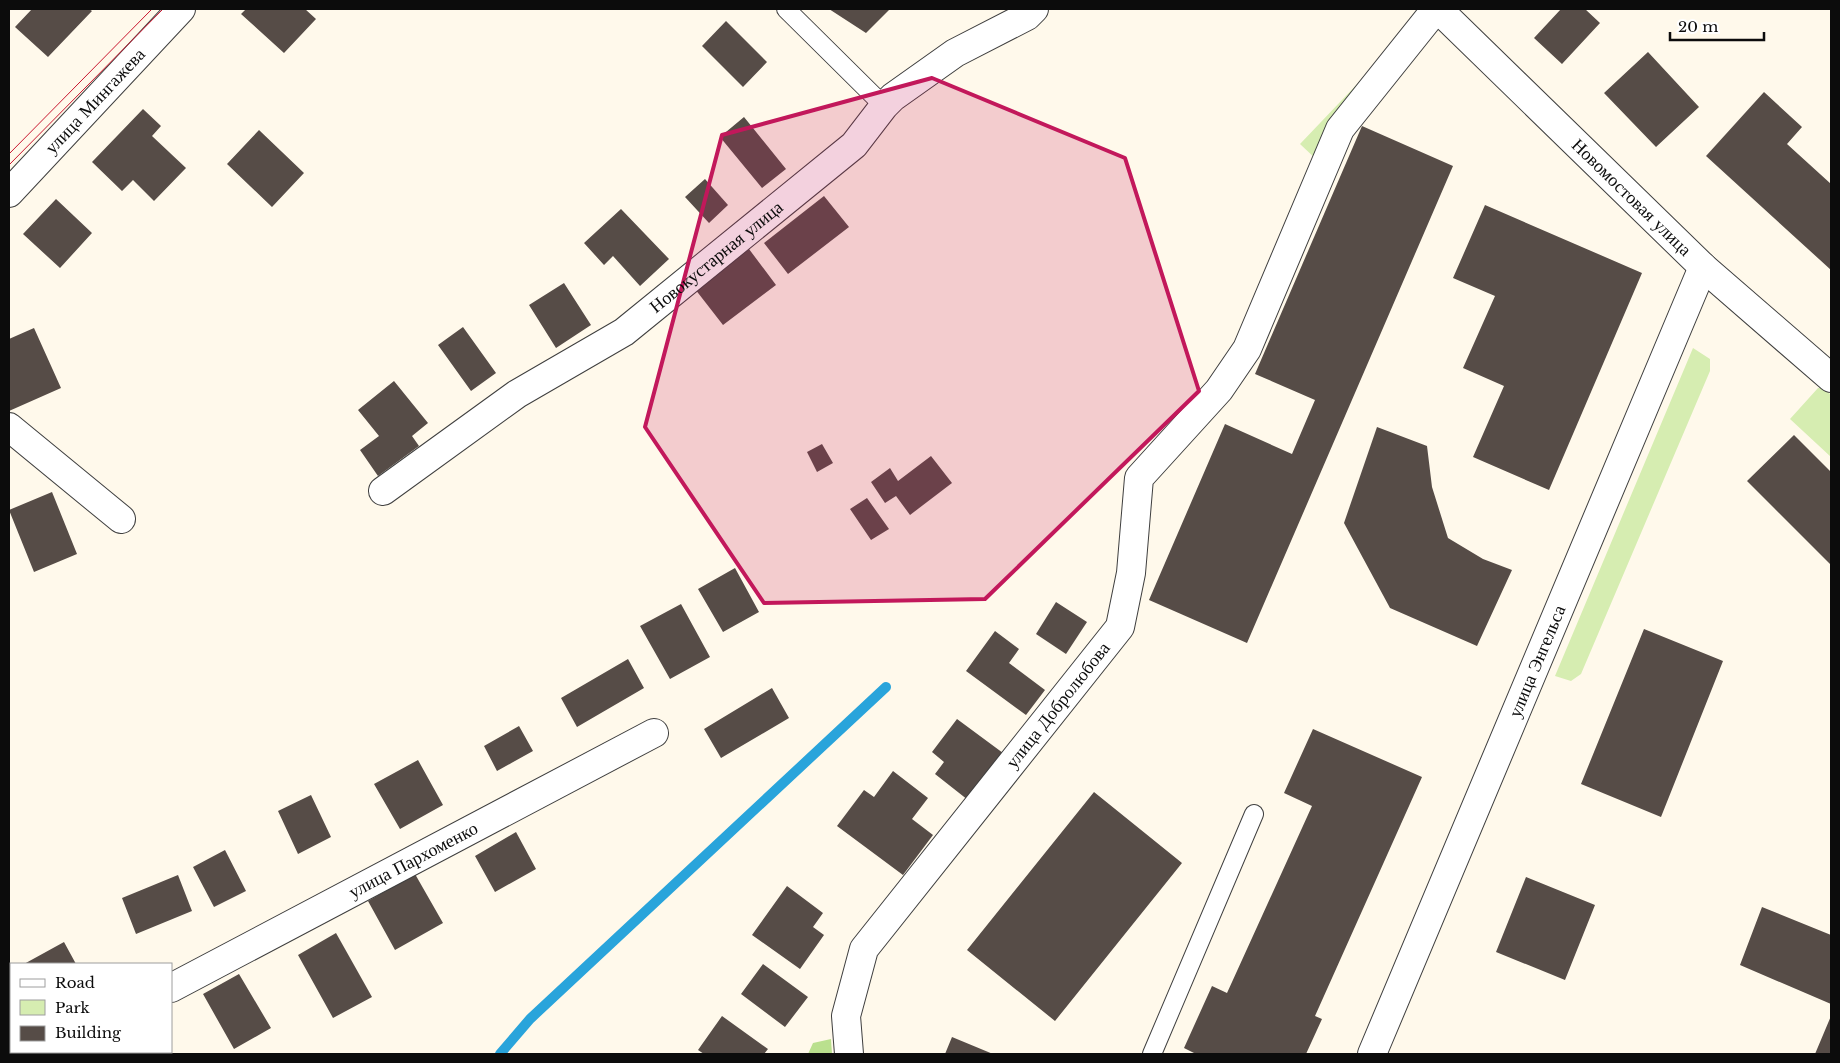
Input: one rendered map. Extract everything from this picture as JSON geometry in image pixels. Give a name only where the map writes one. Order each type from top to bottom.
[{"type":"street","name":"улица Мингажева","points":[[9,193],[181,9]]},
{"type":"street","name":"Новокустарная улица","points":[[383,491],[517,394],[624,332],[854,145],[884,106],[954,53],[1027,16],[1034,9]]},
{"type":"street","name":"Новомостовая улица","points":[[1437,9],[1703,267],[1831,378]]},
{"type":"street","name":"улица Добролюбова","points":[[849,1054],[846,1016],[864,949],[1120,627],[1130,573],[1139,478],[1219,390],[1247,350],[1340,129],[1437,9]]},
{"type":"street","name":"улица Энгельса","points":[[1372,1054],[1703,267]]},
{"type":"street","points":[[9,427],[121,519]]},
{"type":"street","name":"улица Пархоменко","points":[[172,987],[654,734]]},
{"type":"lane","points":[[786,9],[884,106]]},
{"type":"lane","points":[[1152,1054],[1254,814]]},
{"type":"highlighted area","points":[[932,78],[1125,158],[1199,391],[985,599],[764,603],[645,427],[722,135]]},
{"type":"green space","points":[[1382,58],[1317,160],[1300,144]]},
{"type":"green space","points":[[1693,348],[1710,359],[1710,371],[1581,674],[1571,681],[1555,676]]},
{"type":"green space","points":[[1818,388],[1824,388],[1831,395],[1831,457],[1790,419]]},
{"type":"green space","points":[[831,1039],[832,1054],[808,1054],[813,1043]]},
{"type":"building","points":[[32,9],[89,9],[92,11],[48,57],[15,27]]},
{"type":"building","points":[[246,9],[305,9],[316,19],[284,53],[241,14]]},
{"type":"building","points":[[829,9],[890,9],[866,33]]},
{"type":"building","points":[[1561,9],[1585,9],[1600,23],[1562,64],[1534,38]]},
{"type":"building","points":[[726,21],[767,62],[743,87],[702,46]]},
{"type":"building","points":[[1648,52],[1699,107],[1656,147],[1604,93]]},
{"type":"building","points":[[1764,92],[1802,127],[1787,144],[1831,184],[1831,270],[1706,156]]},
{"type":"building","points":[[143,109],[161,126],[152,136],[186,168],[154,201],[133,180],[122,191],[92,162]]},
{"type":"building","points":[[744,117],[786,169],[762,188],[720,137]]},
{"type":"building","points":[[1362,126],[1453,166],[1247,643],[1149,600],[1225,424],[1292,454],[1315,400],[1255,374]]},
{"type":"building","points":[[259,130],[304,173],[272,207],[227,164]]},
{"type":"building","points":[[705,179],[728,205],[709,223],[685,197]]},
{"type":"building","points":[[824,196],[849,227],[788,274],[764,243]]},
{"type":"building","points":[[56,199],[92,233],[60,268],[23,234]]},
{"type":"building","points":[[1485,205],[1642,273],[1549,490],[1473,457],[1504,386],[1463,368],[1495,296],[1453,278]]},
{"type":"building","points":[[621,209],[669,259],[640,286],[613,256],[604,265],[584,243]]},
{"type":"building","points":[[749,249],[776,285],[723,325],[695,289]]},
{"type":"building","points":[[564,283],[591,325],[556,348],[529,305]]},
{"type":"building","points":[[463,327],[496,373],[471,391],[438,345]]},
{"type":"building","points":[[34,328],[61,388],[9,411],[9,339]]},
{"type":"building","points":[[394,381],[428,423],[412,436],[419,446],[378,476],[360,450],[379,436],[358,410]]},
{"type":"building","points":[[1377,427],[1427,446],[1432,487],[1448,538],[1483,559],[1512,570],[1477,646],[1390,608],[1344,523]]},
{"type":"building","points":[[1794,435],[1831,472],[1831,565],[1747,481]]},
{"type":"building","points":[[822,444],[833,463],[817,472],[807,452]]},
{"type":"building","points":[[931,456],[952,483],[910,515],[896,496],[885,503],[871,482],[890,468],[898,481]]},
{"type":"building","points":[[52,492],[77,554],[34,572],[9,510]]},
{"type":"building","points":[[867,498],[889,529],[871,540],[850,509]]},
{"type":"building","points":[[735,568],[759,612],[723,632],[698,589]]},
{"type":"building","points":[[1056,602],[1087,622],[1066,654],[1036,634]]},
{"type":"building","points":[[681,604],[710,657],[670,679],[640,626]]},
{"type":"building","points":[[1644,629],[1723,661],[1661,817],[1581,784]]},
{"type":"building","points":[[995,631],[1019,649],[1009,663],[1045,690],[1026,715],[966,671]]},
{"type":"building","points":[[628,659],[644,688],[577,727],[561,698]]},
{"type":"building","points":[[772,688],[789,718],[721,758],[704,729]]},
{"type":"building","points":[[957,719],[1003,753],[968,800],[935,774],[944,762],[932,752]]},
{"type":"building","points":[[519,726],[533,751],[497,771],[484,746]]},
{"type":"building","points":[[1313,729],[1422,777],[1315,1016],[1322,1019],[1306,1054],[1196,1054],[1184,1048],[1212,986],[1227,993],[1312,806],[1284,793]]},
{"type":"building","points":[[418,760],[443,805],[400,829],[374,784]]},
{"type":"building","points":[[893,771],[928,798],[912,819],[933,835],[903,875],[837,826],[864,790],[874,797]]},
{"type":"building","points":[[1094,792],[1182,863],[1055,1021],[967,950]]},
{"type":"building","points":[[311,795],[331,837],[298,854],[278,811]]},
{"type":"building","points":[[516,832],[536,869],[495,892],[475,856]]},
{"type":"building","points":[[225,850],[246,891],[214,907],[193,867]]},
{"type":"building","points":[[415,874],[443,923],[395,950],[368,901]]},
{"type":"building","points":[[178,875],[192,911],[136,934],[122,898]]},
{"type":"building","points":[[1526,877],[1595,905],[1565,980],[1496,952]]},
{"type":"building","points":[[787,886],[823,913],[813,927],[824,935],[800,969],[752,935]]},
{"type":"building","points":[[1762,907],[1831,935],[1831,1004],[1740,965]]},
{"type":"building","points":[[336,933],[372,997],[333,1018],[298,955]]},
{"type":"building","points":[[64,942],[75,963],[26,963]]},
{"type":"building","points":[[763,964],[808,997],[785,1027],[741,994]]},
{"type":"building","points":[[239,974],[271,1028],[234,1049],[203,994]]},
{"type":"building","points":[[722,1016],[768,1049],[764,1054],[704,1054],[698,1050]]},
{"type":"building","points":[[1831,1016],[1831,1054],[1815,1054]]},
{"type":"building","points":[[952,1037],[993,1054],[945,1054]]},
{"type":"building","points":[[130,1053],[130,1054],[110,1054]]},
{"type":"waterway","points":[[500,1054],[530,1019],[886,687]]},
{"type":"tram line","points":[[9,154],[152,9]]},
{"type":"tram line","points":[[9,165],[163,9]]}]
